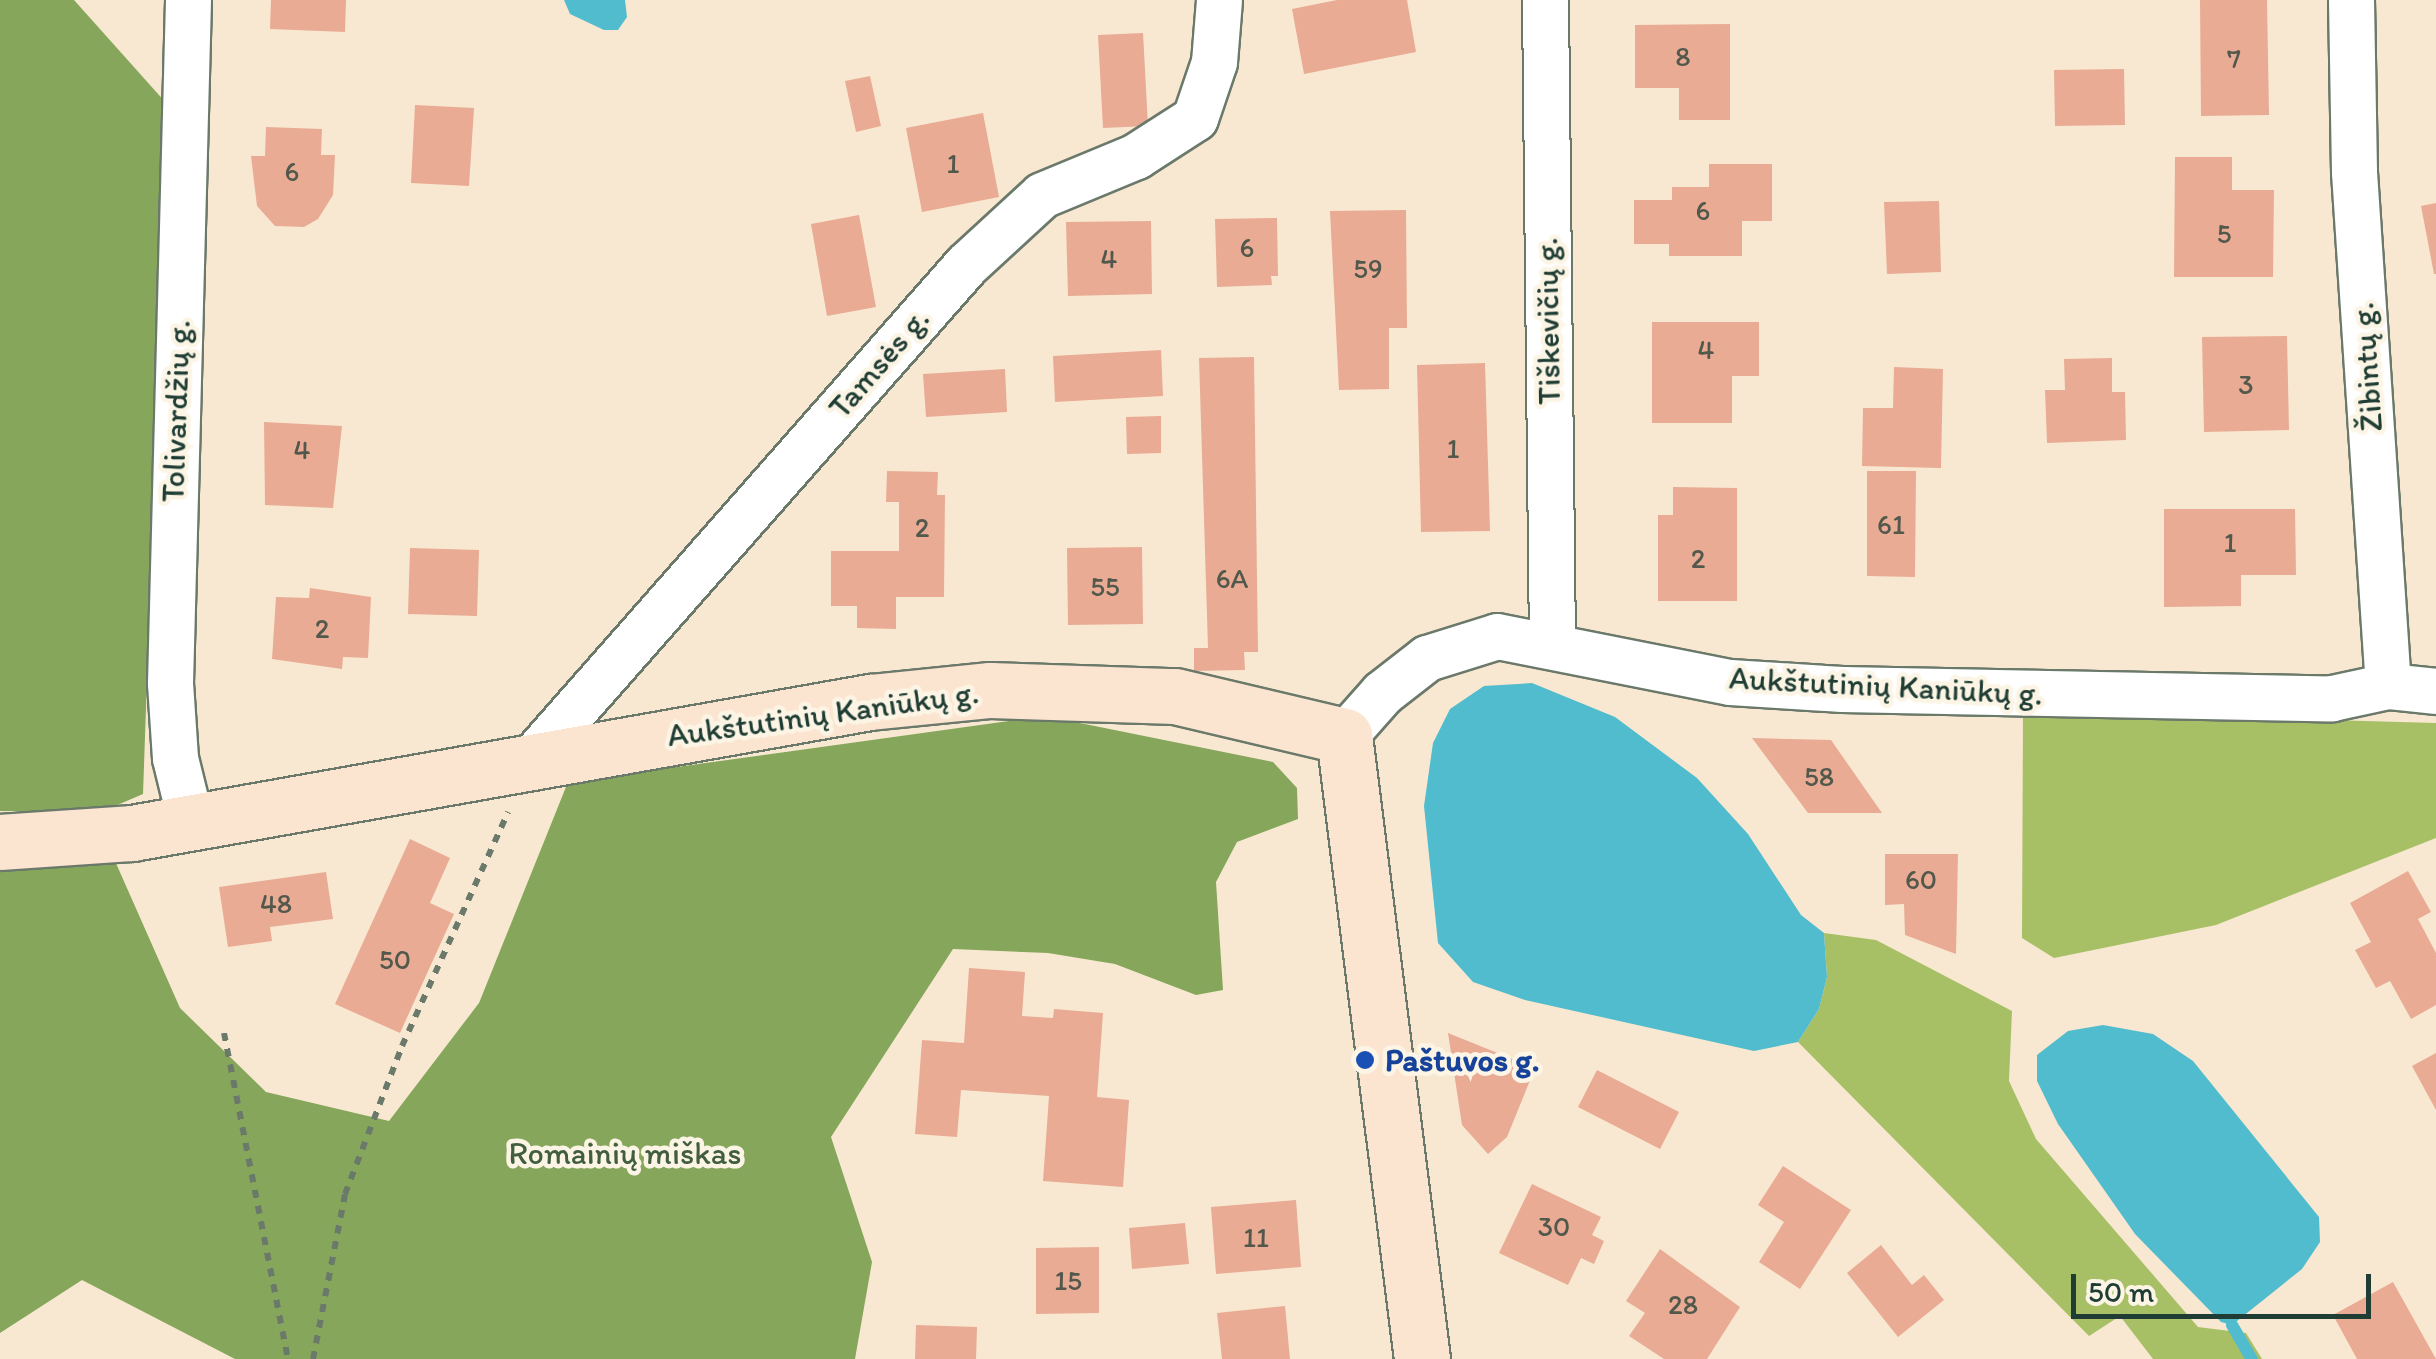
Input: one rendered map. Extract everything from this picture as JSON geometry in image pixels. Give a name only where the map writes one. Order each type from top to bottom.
[{"type":"street","name":"Tolivardžių g.","points":[[188,0],[170,683],[175,758],[190,819]]},
{"type":"street","name":"Tamsės g.","points":[[530,759],[966,264],[1042,194],[1136,156],[1195,118],[1214,62],[1219,0]]},
{"type":"street","name":"Tiškevičių g.","points":[[1545,0],[1552,642]]},
{"type":"street","name":"Žibintų g.","points":[[2351,0],[2354,172],[2388,686]]},
{"type":"street","name":"Aukštutinių Kaniūkų g.","points":[[0,842],[95,838],[870,702],[990,690],[1174,696],[1344,736],[1382,693],[1427,658],[1498,636],[1552,642],[1730,682],[1842,689],[2332,698],[2388,686]]},
{"type":"street","points":[[2388,686],[2436,692]]},
{"type":"street","points":[[1344,736],[1422,1359]]},
{"type":"path","points":[[313,1359],[344,1194],[402,1046],[530,759]]},
{"type":"path","points":[[224,1033],[288,1359]]},
{"type":"green space","points":[[0,0],[74,0],[167,104],[143,794],[101,812],[0,811]]},
{"type":"green space","points":[[2023,711],[2436,723],[2436,838],[2216,925],[2054,958],[2022,938]]},
{"type":"green space","name":"Romainių miškas","points":[[1045,716],[1273,762],[1297,788],[1298,819],[1237,842],[1216,882],[1223,990],[1196,995],[1115,964],[1048,953],[953,949],[831,1137],[872,1262],[855,1359],[235,1359],[82,1280],[0,1333],[0,860],[115,861],[180,1008],[266,1092],[389,1121],[479,1003],[568,782]]},
{"type":"green space","points":[[1824,933],[1876,940],[2012,1011],[2009,1081],[2036,1139],[2198,1327],[2246,1333],[2262,1359],[2153,1359],[2120,1316],[2089,1336],[1798,1042],[1819,1009],[1827,977]]},
{"type":"water","points":[[564,0],[625,0],[627,17],[618,30],[604,30],[570,14]]},
{"type":"water","points":[[1532,683],[1615,717],[1697,778],[1748,834],[1801,915],[1824,933],[1827,977],[1819,1009],[1798,1042],[1754,1051],[1525,1000],[1473,982],[1438,943],[1424,806],[1433,743],[1450,709],[1484,686]]},
{"type":"water","points":[[2103,1025],[2153,1034],[2193,1061],[2319,1217],[2320,1242],[2302,1269],[2232,1325],[2221,1322],[2135,1234],[2058,1124],[2037,1081],[2037,1055],[2068,1031]]},
{"type":"building","points":[[271,0],[346,0],[345,32],[270,29]]},
{"type":"building","points":[[1337,0],[1407,0],[1416,52],[1304,74],[1292,9]]},
{"type":"building","points":[[2200,0],[2267,0],[2269,115],[2201,116]]},
{"type":"building","points":[[1730,24],[1730,120],[1679,120],[1679,88],[1635,88],[1635,25]]},
{"type":"building","points":[[1143,33],[1148,126],[1103,128],[1098,35]]},
{"type":"building","points":[[2124,69],[2125,125],[2055,126],[2054,70]]},
{"type":"building","points":[[870,76],[881,126],[856,132],[845,81]]},
{"type":"building","points":[[415,105],[474,108],[469,186],[411,183]]},
{"type":"building","points":[[983,113],[999,197],[922,212],[906,128]]},
{"type":"building","points":[[266,127],[322,129],[321,155],[335,155],[333,195],[318,219],[304,227],[275,226],[257,206],[251,156],[265,156]]},
{"type":"building","points":[[2175,157],[2232,157],[2232,190],[2274,190],[2273,277],[2174,277]]},
{"type":"building","points":[[1709,164],[1772,164],[1772,221],[1742,221],[1742,256],[1669,256],[1669,244],[1634,244],[1634,200],[1672,200],[1672,187],[1709,187]]},
{"type":"building","points":[[1939,201],[1941,272],[1887,274],[1884,202]]},
{"type":"building","points":[[2436,203],[2436,274],[2434,274],[2421,206]]},
{"type":"building","points":[[1406,210],[1407,328],[1389,328],[1389,389],[1339,390],[1330,211]]},
{"type":"building","points":[[859,215],[876,307],[827,316],[811,224]]},
{"type":"building","points":[[1277,218],[1278,276],[1271,276],[1272,285],[1217,287],[1215,219]]},
{"type":"building","points":[[1151,221],[1152,294],[1068,296],[1066,222]]},
{"type":"building","points":[[1652,322],[1759,322],[1759,376],[1732,376],[1732,423],[1652,423]]},
{"type":"building","points":[[2287,336],[2289,430],[2204,432],[2202,337]]},
{"type":"building","points":[[1161,350],[1163,396],[1055,402],[1053,356]]},
{"type":"building","points":[[1254,357],[1258,652],[1244,652],[1245,670],[1194,671],[1194,648],[1208,648],[1199,358]]},
{"type":"building","points":[[2112,358],[2112,392],[2125,392],[2126,440],[2047,443],[2045,390],[2065,390],[2064,359]]},
{"type":"building","points":[[1485,363],[1490,531],[1421,532],[1417,365]]},
{"type":"building","points":[[1894,367],[1943,369],[1941,468],[1862,466],[1863,408],[1893,408]]},
{"type":"building","points":[[1005,369],[1007,412],[926,417],[923,374]]},
{"type":"building","points":[[1161,416],[1161,453],[1127,454],[1126,417]]},
{"type":"building","points":[[264,422],[342,426],[333,508],[265,505]]},
{"type":"building","points":[[887,471],[938,472],[937,495],[945,495],[944,597],[896,597],[896,629],[857,628],[857,606],[831,606],[831,551],[899,551],[899,502],[886,502]]},
{"type":"building","points":[[1867,471],[1916,471],[1915,577],[1867,576]]},
{"type":"building","points":[[1673,487],[1737,488],[1737,601],[1658,601],[1658,515],[1673,515]]},
{"type":"building","points":[[2164,509],[2295,509],[2296,575],[2241,575],[2241,606],[2164,607]]},
{"type":"building","points":[[1142,547],[1143,624],[1068,625],[1067,548]]},
{"type":"building","points":[[410,548],[479,550],[477,616],[408,614]]},
{"type":"building","points":[[310,588],[371,597],[368,658],[343,657],[342,669],[272,659],[276,597],[309,598]]},
{"type":"building","points":[[1752,738],[1831,740],[1882,813],[1808,813]]},
{"type":"building","points":[[410,839],[450,858],[430,903],[454,914],[400,1033],[335,1004]]},
{"type":"building","points":[[1885,854],[1958,854],[1956,954],[1905,935],[1904,904],[1885,905]]},
{"type":"building","points":[[2408,871],[2431,912],[2418,919],[2436,953],[2436,1005],[2411,1019],[2390,981],[2376,988],[2355,950],[2371,942],[2350,903]]},
{"type":"building","points":[[326,872],[333,919],[270,927],[272,941],[228,947],[219,887]]},
{"type":"building","points":[[969,968],[1025,972],[1022,1016],[1053,1018],[1054,1009],[1103,1013],[1097,1097],[1129,1100],[1123,1187],[1043,1181],[1049,1096],[961,1090],[957,1137],[915,1134],[922,1040],[964,1043]]},
{"type":"building","points":[[1448,1033],[1535,1068],[1507,1137],[1488,1154],[1462,1125]]},
{"type":"building","points":[[2436,1053],[2436,1110],[2412,1066]]},
{"type":"building","points":[[1597,1070],[1679,1112],[1660,1149],[1578,1107]]},
{"type":"building","points":[[1783,1166],[1851,1210],[1800,1289],[1759,1262],[1784,1222],[1758,1205]]},
{"type":"building","points":[[1532,1184],[1601,1217],[1592,1235],[1604,1241],[1594,1264],[1581,1258],[1568,1285],[1499,1253]]},
{"type":"building","points":[[1296,1200],[1301,1267],[1216,1274],[1211,1207]]},
{"type":"building","points":[[1185,1223],[1189,1264],[1132,1269],[1129,1228]]},
{"type":"building","points":[[1881,1245],[1912,1285],[1924,1275],[1944,1300],[1898,1337],[1847,1273]]},
{"type":"building","points":[[1099,1247],[1099,1313],[1036,1314],[1036,1248]]},
{"type":"building","points":[[1660,1249],[1740,1307],[1707,1359],[1664,1359],[1629,1336],[1645,1313],[1626,1301]]},
{"type":"building","points":[[2393,1282],[2436,1359],[2357,1359],[2333,1315]]},
{"type":"building","points":[[1285,1306],[1290,1359],[1222,1359],[1217,1313]]},
{"type":"building","points":[[916,1325],[977,1327],[976,1359],[915,1359]]},
{"type":"waterway","points":[[2232,1325],[2252,1359]]},
{"type":"place","name":"Paštuvos g.","points":[[1365,1060]]}]
